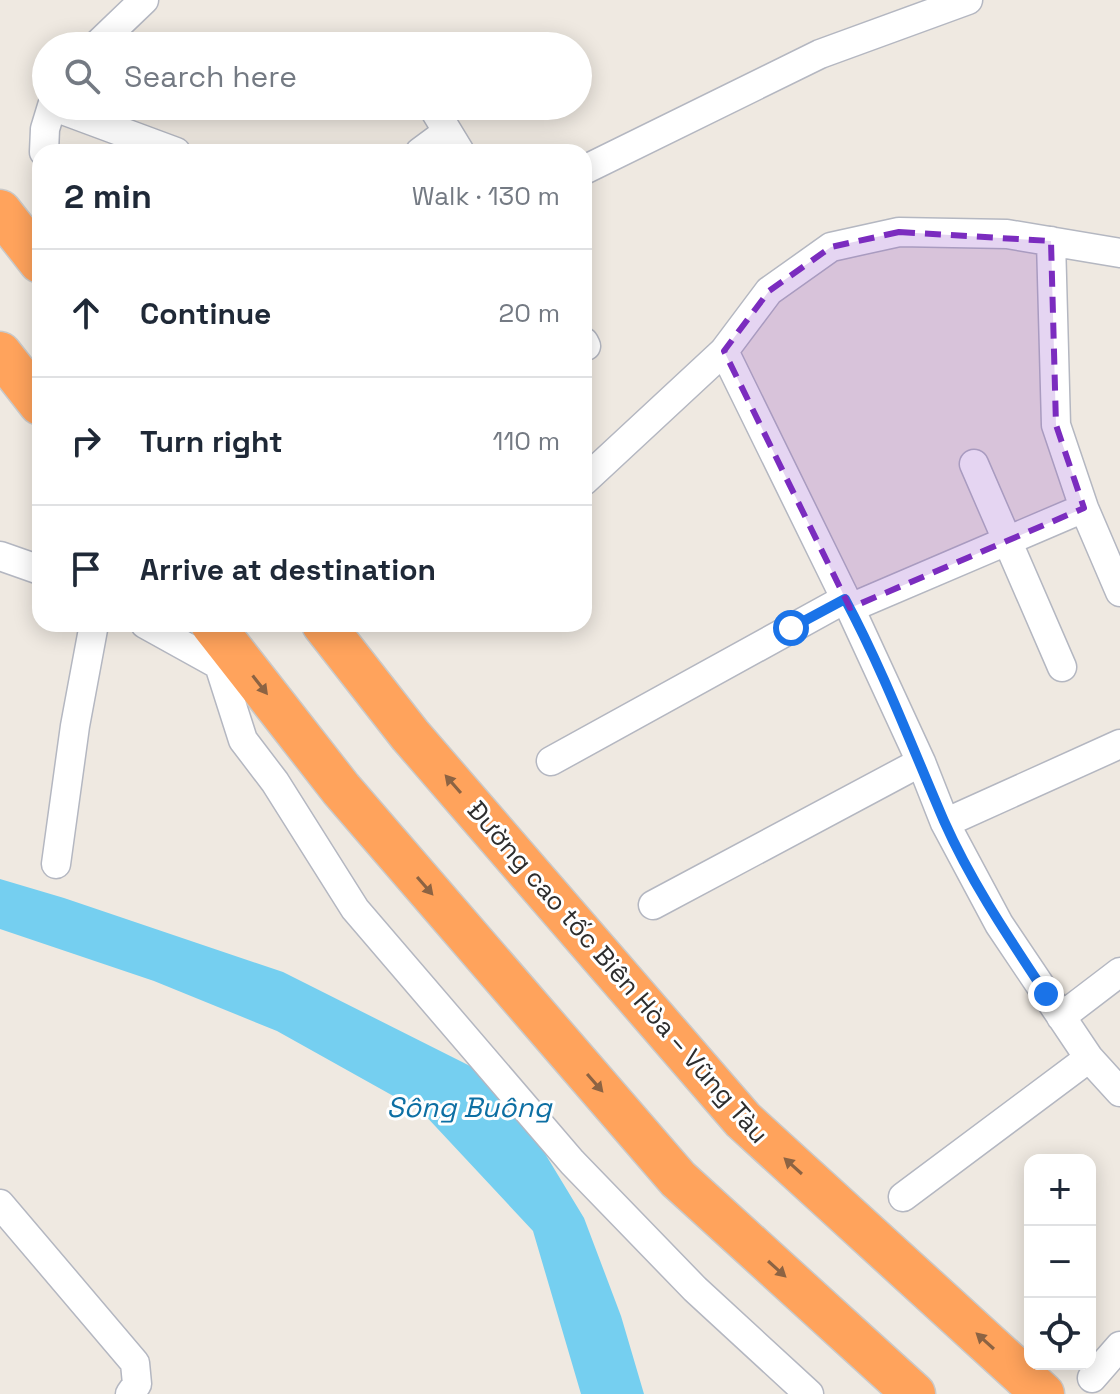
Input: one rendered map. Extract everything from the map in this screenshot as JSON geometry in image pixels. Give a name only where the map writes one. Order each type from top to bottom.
[{"type":"highway","points":[[0,211],[32,252]]},
{"type":"highway","points":[[0,353],[32,394]]},
{"type":"highway","points":[[218,632],[341,789],[678,1179],[914,1394]]},
{"type":"highway","name":"Đường cao tốc Biên Hòa – Vũng Tàu","points":[[329,632],[410,735],[743,1120],[1043,1394]]},
{"type":"street","points":[[110,32],[143,0]]},
{"type":"street","points":[[592,166],[820,54],[968,0]]},
{"type":"street","points":[[44,144],[48,120]]},
{"type":"street","points":[[90,120],[154,144]]},
{"type":"street","points":[[441,120],[454,142]]},
{"type":"street","points":[[592,474],[724,351],[769,291],[831,247],[899,232],[1007,234],[1120,253]]},
{"type":"street","points":[[1051,241],[1056,425],[1084,508],[1120,592]]},
{"type":"street","points":[[724,351],[848,604],[921,762],[945,823],[999,924],[1089,1058],[1120,1092]]},
{"type":"street","points":[[974,464],[1062,667]]},
{"type":"street","points":[[551,761],[848,604],[1008,542],[1084,508]]},
{"type":"street","points":[[0,556],[32,567]]},
{"type":"street","points":[[56,864],[75,726],[93,632]]},
{"type":"street","points":[[159,632],[219,665],[243,740],[275,782],[355,909],[572,1162],[695,1289],[809,1394]]},
{"type":"street","points":[[945,823],[1120,744]]},
{"type":"street","points":[[653,905],[921,762]]},
{"type":"street","points":[[1061,1017],[1120,972]]},
{"type":"street","points":[[903,1197],[1089,1058]]},
{"type":"street","points":[[0,1204],[135,1363],[137,1384],[130,1394]]},
{"type":"street","points":[[1092,1378],[1120,1346]]},
{"type":"highlighted area","points":[[899,232],[1051,241],[1056,425],[1084,508],[850,608],[724,351],[769,291],[831,247]]},
{"type":"water","name":"Sông Buông","points":[[0,879],[283,972],[494,1078],[584,1218],[621,1316],[644,1394],[581,1394],[533,1231],[422,1112],[277,1031],[154,981],[0,929]]},
{"type":"route","points":[[791,628],[845,599],[921,762],[945,823],[999,924],[1046,994]]}]
